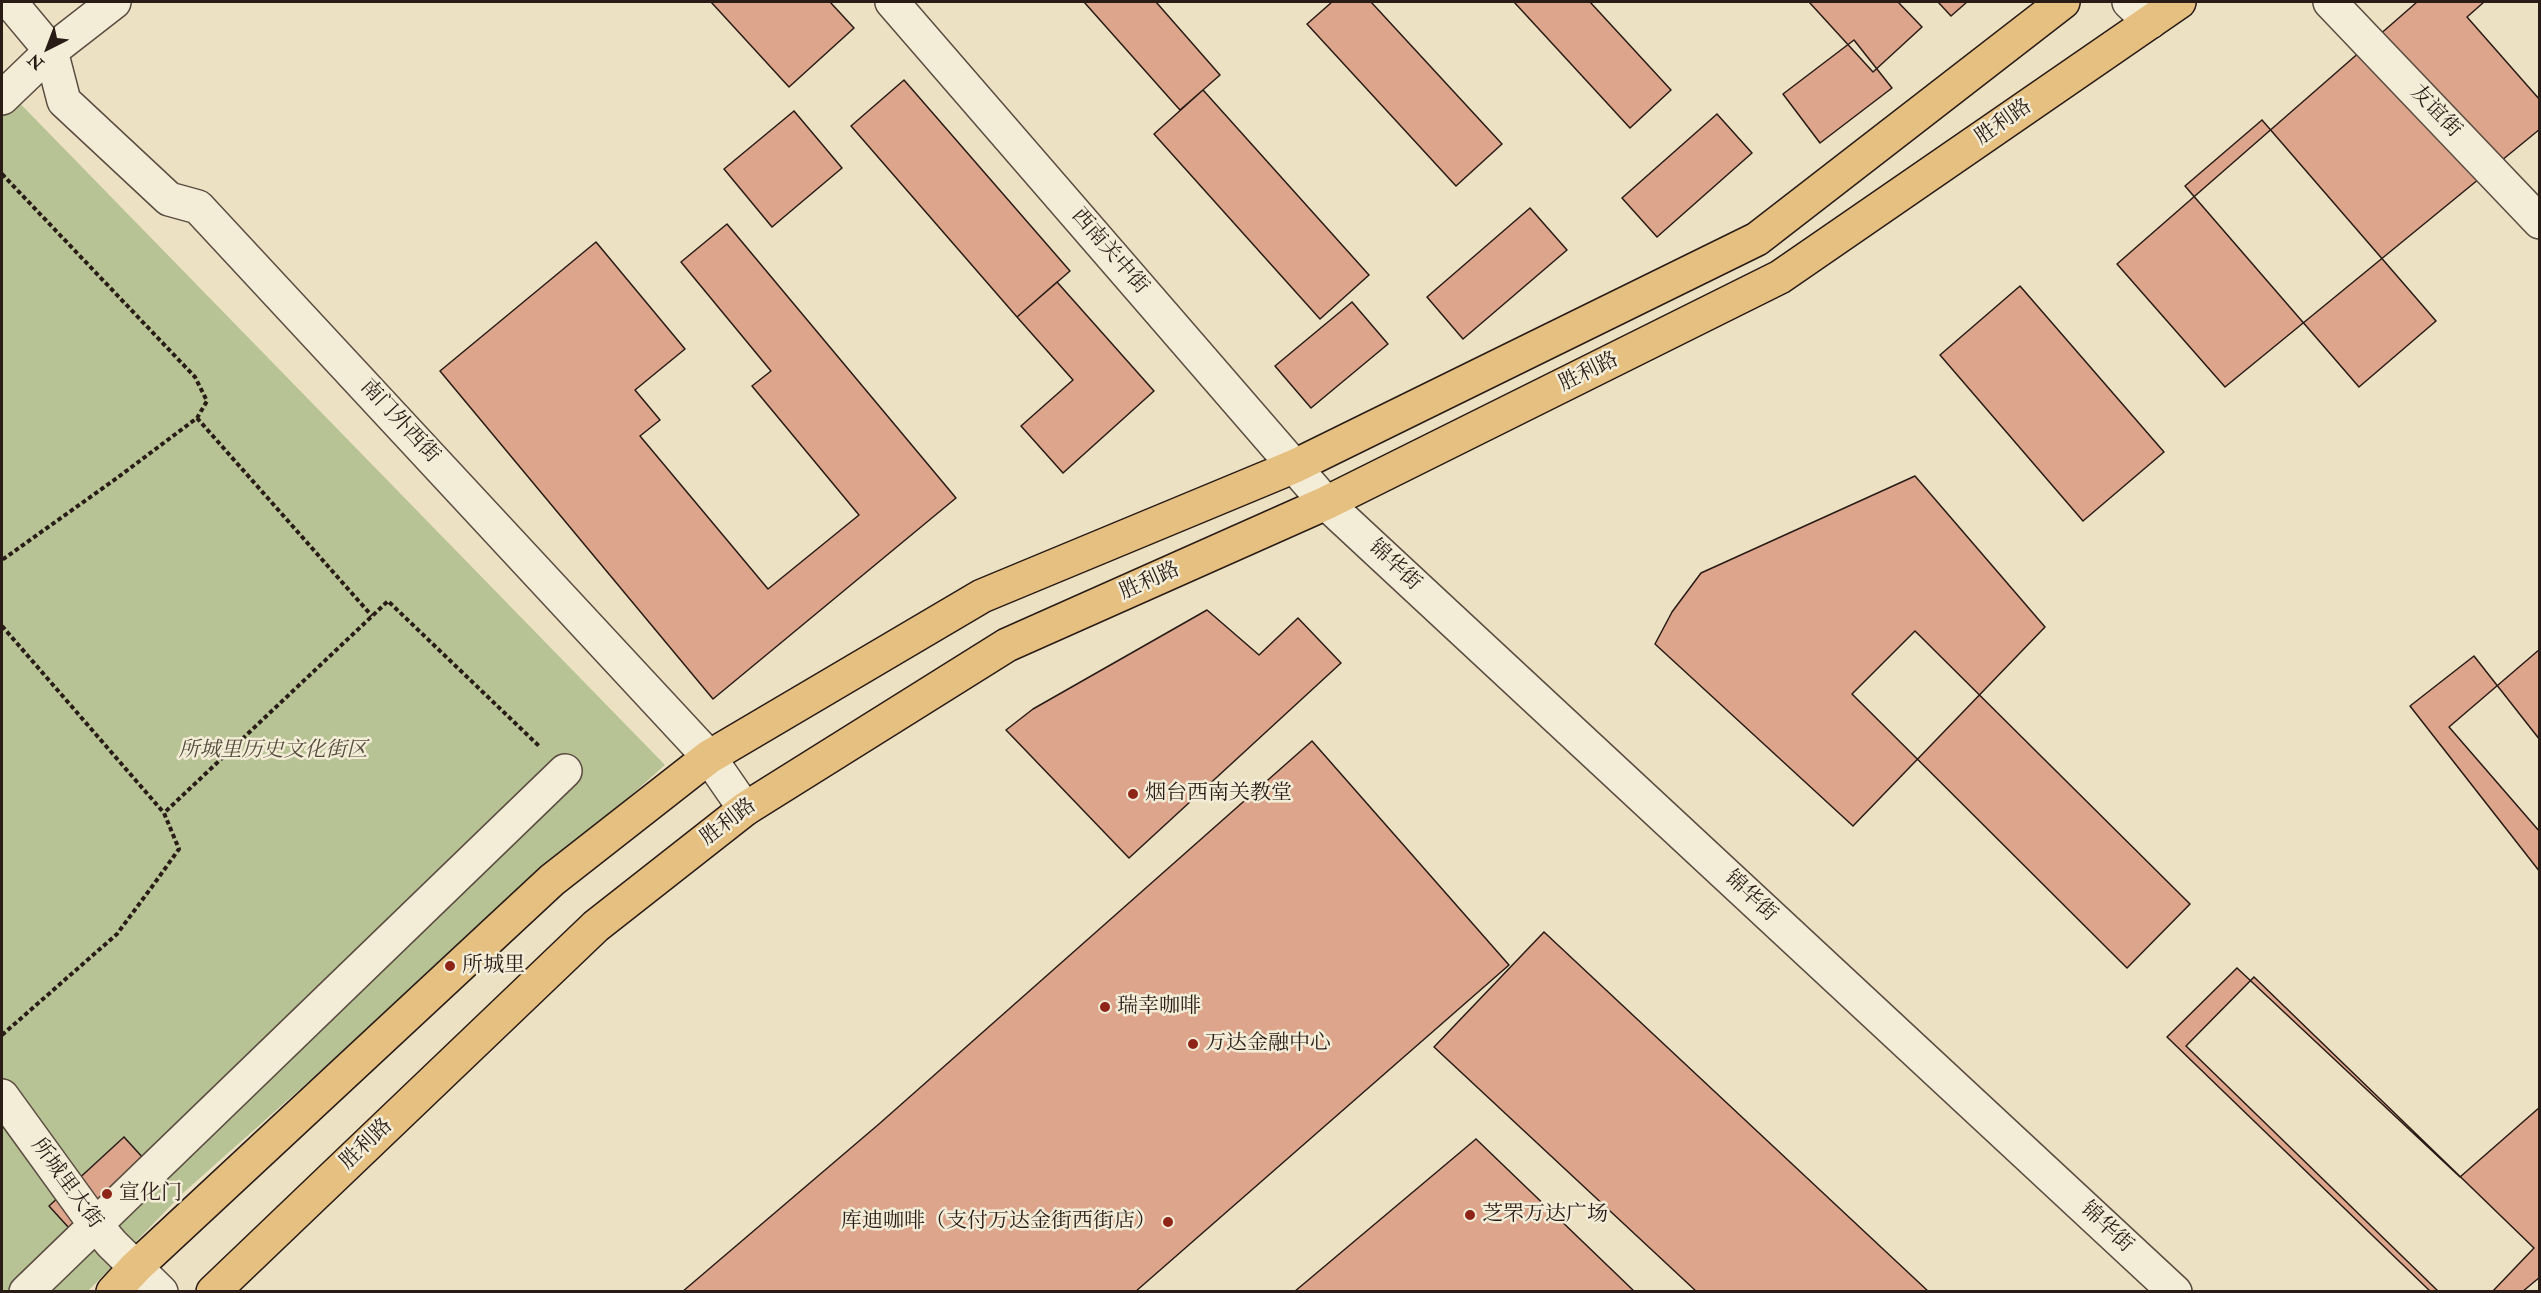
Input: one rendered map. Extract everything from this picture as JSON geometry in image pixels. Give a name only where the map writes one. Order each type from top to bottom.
[{"type":"main road","points":[[113,1292],[136,1267],[552,880],[709,757],[982,596],[1295,466],[1757,239],[2063,2]]},
{"type":"main road","name":"胜利路","points":[[213,1292],[596,926],[745,809],[1007,645],[1326,503],[1780,278],[2140,12],[2179,2]]},
{"type":"street","points":[[10,2],[51,51]]},
{"type":"street","points":[[2,98],[51,51],[114,2]]},
{"type":"street","name":"西南关中街","points":[[891,2],[1326,503]]},
{"type":"street","name":"友谊街","points":[[2330,2],[2540,222]]},
{"type":"street","name":"南门外西街","points":[[51,51],[64,101],[169,199],[198,207],[709,757],[745,809]]},
{"type":"street","name":"锦华街","points":[[1326,503],[2175,1292]]},
{"type":"street","points":[[26,1292],[94,1223],[157,1166],[565,771]]},
{"type":"street","name":"所城里大街","points":[[2,1096],[94,1223],[161,1292]]},
{"type":"path","points":[[2,174],[195,377],[207,400],[196,418],[2,560]]},
{"type":"path","points":[[196,418],[372,616]]},
{"type":"path","points":[[164,813],[388,601],[565,771]]},
{"type":"path","points":[[2,626],[164,813],[179,849],[117,934],[2,1035]]},
{"type":"green space","name":"所城里历史文化街区","points":[[2,85],[665,765],[183,1193],[88,1291],[2,1291]]},
{"type":"building","points":[[711,2],[830,2],[854,28],[789,87]]},
{"type":"building","points":[[1084,2],[1156,2],[1220,75],[1180,110]]},
{"type":"building","points":[[1332,2],[1371,2],[1502,144],[1456,186],[1307,24]]},
{"type":"building","points":[[1514,2],[1590,2],[1671,90],[1630,128]]},
{"type":"building","points":[[1809,2],[1898,2],[1922,27],[1873,72]]},
{"type":"building","points":[[1938,2],[1967,2],[1951,16]]},
{"type":"building","points":[[2417,2],[2540,2],[2540,129],[2225,387],[2117,264]]},
{"type":"building","points":[[2484,2],[2540,2],[2540,100],[2467,17]]},
{"type":"building","points":[[1854,40],[1892,88],[1820,143],[1783,94]]},
{"type":"building","points":[[904,80],[1070,271],[1017,317],[851,126]]},
{"type":"building","points":[[1203,90],[1369,275],[1320,319],[1154,134]]},
{"type":"building","points":[[794,111],[842,168],[772,227],[724,169]]},
{"type":"building","points":[[1717,114],[1752,153],[1657,237],[1622,198]]},
{"type":"building","points":[[2262,120],[2436,321],[2359,387],[2185,186]]},
{"type":"building","points":[[1530,208],[1567,250],[1463,339],[1427,297]]},
{"type":"building","points":[[727,224],[956,498],[713,699],[440,371],[596,242],[685,349],[635,390],[660,420],[640,436],[768,589],[859,515],[752,386],[771,371],[681,262]]},
{"type":"building","points":[[1057,282],[1154,391],[1063,473],[1021,426],[1073,380],[1017,317]]},
{"type":"building","points":[[2020,286],[2164,452],[2083,521],[1940,355]]},
{"type":"building","points":[[1352,302],[1388,344],[1311,408],[1275,366]]},
{"type":"building","points":[[1915,476],[2045,627],[1853,826],[1655,644],[1672,612],[1701,573]]},
{"type":"building","name":"烟台西南关教堂","points":[[1207,610],[1259,655],[1298,618],[1341,663],[1129,858],[1006,730],[1033,709]]},
{"type":"building","points":[[1915,631],[2190,904],[2127,968],[1852,694]]},
{"type":"building","points":[[2540,649],[2540,832],[2449,727]]},
{"type":"building","points":[[2474,656],[2540,740],[2540,872],[2410,706]]},
{"type":"building","name":"万达金融中心","points":[[1312,741],[1509,965],[1135,1292],[682,1292],[879,1124]]},
{"type":"building","points":[[1544,932],[1929,1292],[1697,1292],[1434,1047]]},
{"type":"building","points":[[2237,968],[2460,1177],[2540,1107],[2540,1277],[2522,1292],[2431,1292],[2167,1037]]},
{"type":"building","points":[[2254,977],[2534,1248],[2492,1292],[2439,1292],[2186,1046]]},
{"type":"building","name":"宣化门","points":[[124,1137],[164,1181],[89,1250],[49,1206]]},
{"type":"building","name":"芝罘万达广场","points":[[1476,1139],[1635,1292],[1294,1292]]},
{"type":"place","name":"烟台西南关教堂","points":[[1133,794]]},
{"type":"place","name":"所城里","points":[[450,966]]},
{"type":"place","name":"瑞幸咖啡","points":[[1105,1007]]},
{"type":"place","name":"万达金融中心","points":[[1193,1044]]},
{"type":"place","name":"宣化门","points":[[107,1194]]},
{"type":"place","name":"芝罘万达广场","points":[[1470,1215]]},
{"type":"place","name":"库迪咖啡（支付万达金街西街店）","points":[[1168,1222]]}]
